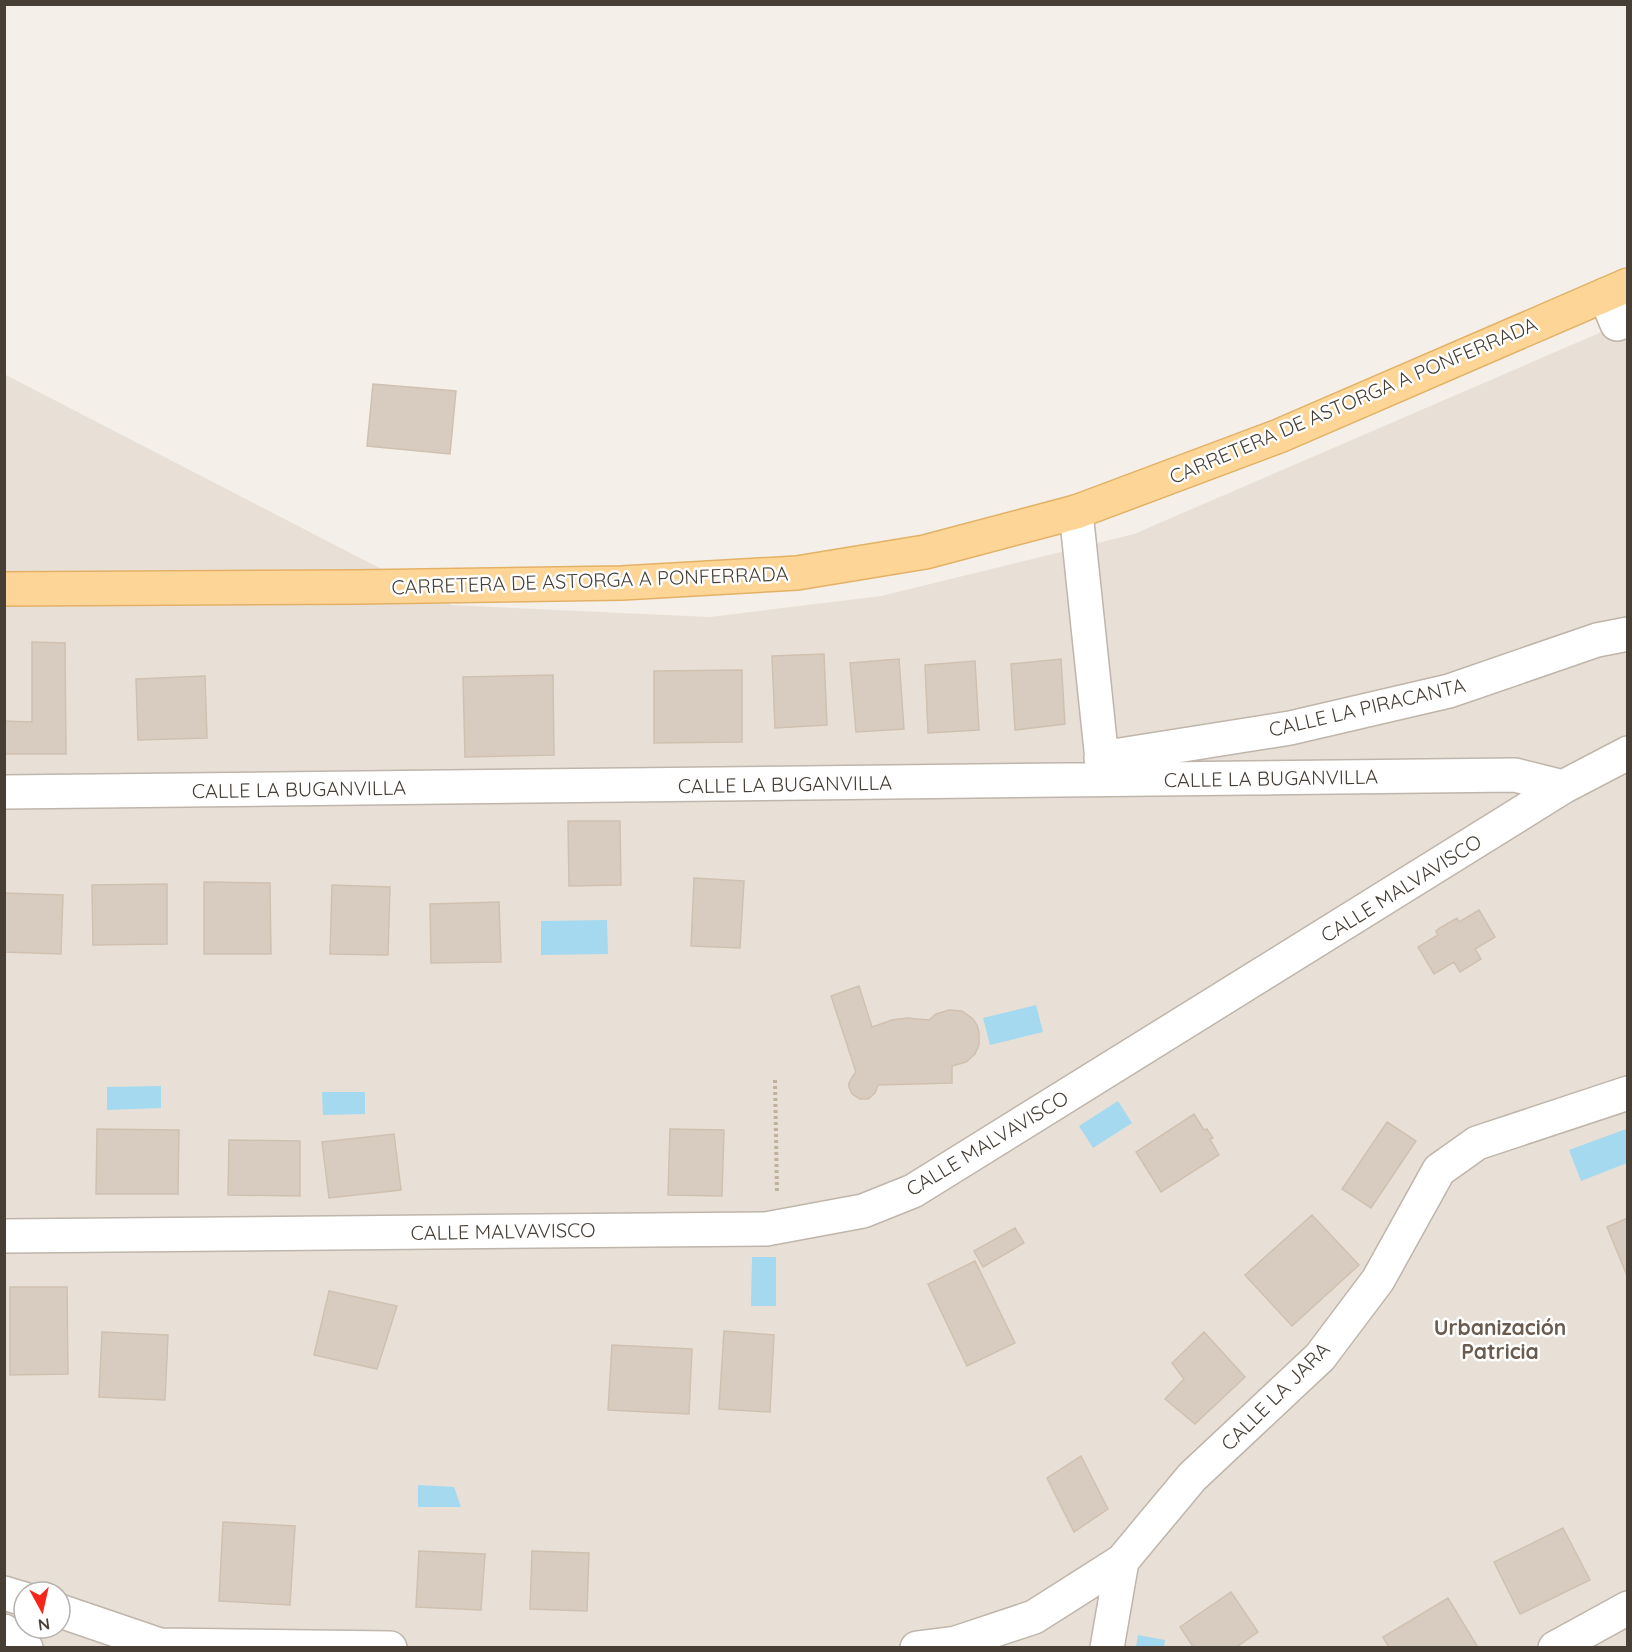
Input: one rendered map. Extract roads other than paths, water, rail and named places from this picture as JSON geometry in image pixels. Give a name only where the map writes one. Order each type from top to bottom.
[{"type":"main road","name":"CARRETERA DE ASTORGA A PONFERRADA","points":[[4,589],[357,588],[611,583],[797,573],[925,552],[1076,512],[1279,436],[1616,290]]},
{"type":"street","points":[[1616,290],[1617,324],[1628,320]]},
{"type":"street","points":[[1076,512],[1102,769]]},
{"type":"street","name":"CALLE LA PIRACANTA","points":[[1102,769],[1449,691],[1597,640],[1628,634]]},
{"type":"street","name":"CALLE MALVAVISCO","points":[[4,1236],[754,1229],[777,1227],[862,1211],[913,1191],[1563,787],[1628,753]]},
{"type":"street","name":"CALLE LA BUGANVILLA","points":[[4,792],[1102,769],[1515,775],[1563,787]]},
{"type":"street","name":"CALLE LA JARA","points":[[917,1647],[956,1643],[1034,1617],[1122,1561],[1192,1477],[1320,1357],[1378,1280],[1439,1170],[1477,1143],[1628,1093]]},
{"type":"street","points":[[1107,1647],[1122,1561]]},
{"type":"street","points":[[1555,1647],[1628,1608]]},
{"type":"street","points":[[72,1615],[160,1646],[390,1647]]},
{"type":"street","points":[[4,1631],[26,1647]]},
{"type":"water","points":[[607,920],[608,954],[541,955],[541,921]]},
{"type":"water","points":[[1036,1005],[1043,1032],[990,1045],[983,1018]]},
{"type":"water","points":[[161,1086],[161,1108],[107,1110],[107,1087]]},
{"type":"water","points":[[322,1092],[365,1092],[365,1114],[323,1115]]},
{"type":"water","points":[[1118,1101],[1132,1123],[1093,1148],[1079,1126]]},
{"type":"water","points":[[1626,1129],[1627,1163],[1581,1181],[1569,1150]]},
{"type":"water","points":[[752,1257],[776,1257],[776,1306],[751,1306]]},
{"type":"water","points":[[418,1485],[454,1487],[461,1507],[418,1507]]},
{"type":"water","points":[[1138,1635],[1165,1640],[1164,1647],[1136,1647]]},
{"type":"district","name":"Urbanización Patricia","points":[[1500,1339]]}]
